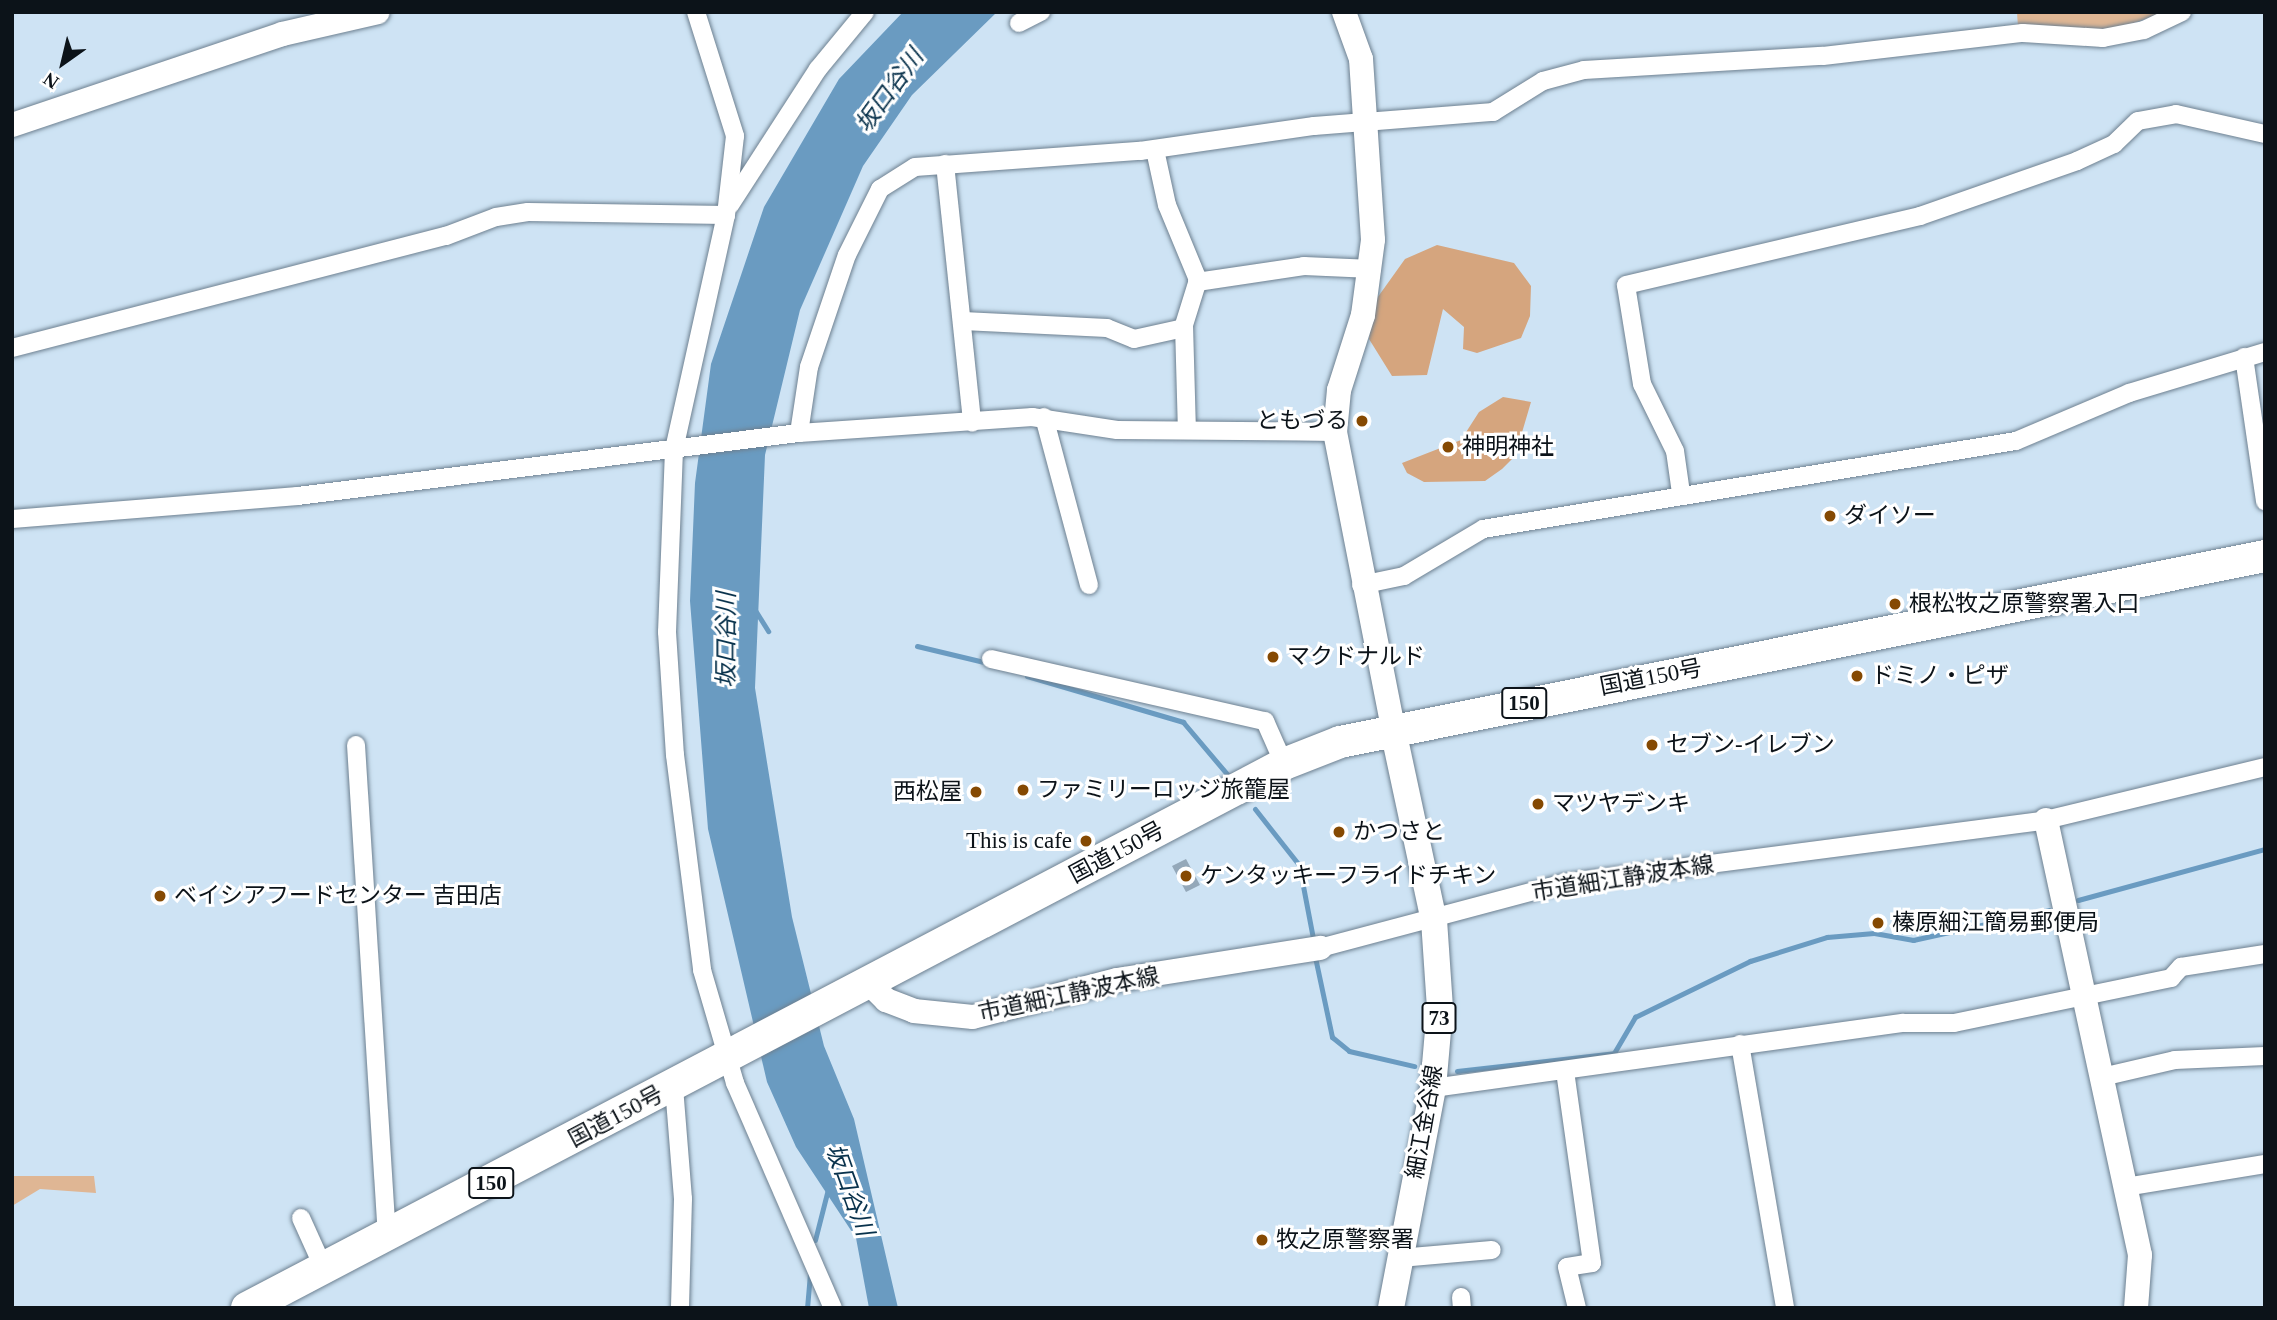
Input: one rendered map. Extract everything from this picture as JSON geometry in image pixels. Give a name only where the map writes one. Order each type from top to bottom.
[{"type":"highway","name":"国道150号","points":[[247,1308],[837,1002],[1284,764],[1394,729],[2265,556]]},
{"type":"main road","name":"細江金谷線","points":[[1391,1308],[1433,1088],[1440,1008],[1434,921],[1394,729]]},
{"type":"street","points":[[12,125],[282,34],[378,12]]},
{"type":"street","points":[[696,12],[735,135],[726,215],[679,449],[667,632],[675,755],[702,970],[731,1057],[833,1308]]},
{"type":"street","points":[[726,215],[818,69],[865,12]]},
{"type":"street","points":[[1019,23],[1041,12]]},
{"type":"street","points":[[1344,12],[1361,59],[1372,269],[1339,390],[1335,432],[1361,585],[1394,729]]},
{"type":"street","points":[[799,433],[805,382],[828,306],[880,189],[901,173],[945,164],[1155,150],[1364,121],[1493,112],[1543,81],[1584,70],[1823,56],[2023,33],[2103,38],[2144,30],[2182,12]]},
{"type":"street","points":[[1681,494],[1675,451],[1642,384],[1626,285],[1920,216],[2077,161],[2114,144],[2138,121],[2176,114],[2265,134]]},
{"type":"street","points":[[1155,150],[1167,205],[1197,282],[1184,328],[1187,430]]},
{"type":"street","points":[[945,164],[972,423]]},
{"type":"street","points":[[12,348],[496,217],[541,212],[726,215]]},
{"type":"street","points":[[1197,282],[1304,266],[1372,269]]},
{"type":"street","points":[[963,321],[1107,328],[1134,339],[1184,328]]},
{"type":"street","points":[[1361,585],[1416,570],[1483,529],[1681,494],[2016,441],[2129,393],[2265,352]]},
{"type":"street","points":[[2244,357],[2265,501]]},
{"type":"street","points":[[12,519],[298,496],[799,433],[1044,417],[1117,430],[1335,432]]},
{"type":"street","points":[[1044,417],[1089,585]]},
{"type":"street","points":[[992,659],[1265,721],[1284,764]]},
{"type":"street","points":[[356,745],[387,1237]]},
{"type":"street","name":"市道細江静波本線","points":[[870,984],[886,1000],[914,1012],[973,1017],[1117,980],[1314,948],[1434,921],[1564,883],[2046,820],[2265,767]]},
{"type":"street","points":[[2046,820],[2140,1255],[2136,1308]]},
{"type":"street","points":[[1433,1088],[1740,1044],[1954,1023],[2084,993],[2171,978],[2181,967],[2265,954]]},
{"type":"street","points":[[1740,1044],[1785,1308]]},
{"type":"street","points":[[2102,1077],[2175,1060],[2265,1056]]},
{"type":"street","points":[[1565,1071],[1591,1263],[1567,1267],[1577,1308]]},
{"type":"street","points":[[674,1087],[683,1199],[680,1308]]},
{"type":"street","points":[[2126,1188],[2265,1164]]},
{"type":"street","points":[[301,1218],[324,1269]]},
{"type":"street","points":[[1400,1258],[1492,1250]]},
{"type":"shaded area","points":[[2017,12],[2164,12],[2107,33],[2018,27]]},
{"type":"shaded area","points":[[1437,245],[1514,263],[1531,286],[1530,316],[1521,338],[1477,353],[1463,349],[1464,327],[1443,309],[1427,375],[1392,376],[1369,339],[1375,301],[1405,259]]},
{"type":"shaded area","points":[[1503,397],[1531,402],[1515,456],[1502,469],[1485,481],[1424,482],[1407,473],[1402,463],[1461,440],[1479,412]]},
{"type":"shaded area","points":[[12,1176],[94,1176],[96,1193],[40,1189],[12,1206]]},
{"type":"water","name":"坂口谷川","points":[[903,12],[997,12],[912,95],[863,166],[800,310],[765,455],[755,688],[792,917],[824,1046],[854,1119],[898,1308],[869,1308],[856,1238],[796,1147],[767,1082],[708,829],[690,601],[695,483],[711,364],[764,207],[839,79]]},
{"type":"building","name":"ケンタッキーフライドチキン","points":[[1186,859],[1200,885],[1186,892],[1172,866]]},
{"type":"waterway","points":[[755,610],[768,631]]},
{"type":"waterway","points":[[917,646],[988,663]]},
{"type":"waterway","points":[[1027,676],[1183,722],[1227,774]]},
{"type":"waterway","points":[[1255,809],[1299,865],[1314,944]]},
{"type":"waterway","points":[[2078,900],[2265,849]]},
{"type":"waterway","points":[[1457,1071],[1614,1053],[1635,1017],[1750,961],[1827,937],[1874,933],[1913,940],[2050,910]]},
{"type":"waterway","points":[[1315,957],[1332,1037],[1349,1051],[1414,1066]]},
{"type":"waterway","name":"坂口谷川","points":[[815,1240],[828,1189]]},
{"type":"waterway","points":[[807,1308],[810,1270]]},
{"type":"place","name":"ともづる","points":[[1362,421]]},
{"type":"place","name":"神明神社","points":[[1448,447]]},
{"type":"place","name":"ダイソー","points":[[1830,516]]},
{"type":"place","name":"根松牧之原警察署入口","points":[[1895,604]]},
{"type":"place","name":"マクドナルド","points":[[1273,657]]},
{"type":"place","name":"ドミノ・ピザ","points":[[1857,676]]},
{"type":"place","name":"セブン-イレブン","points":[[1652,745]]},
{"type":"place","name":"ファミリーロッジ旅籠屋","points":[[1023,790]]},
{"type":"place","name":"西松屋","points":[[976,792]]},
{"type":"place","name":"マツヤデンキ","points":[[1538,804]]},
{"type":"place","name":"かつさと","points":[[1339,832]]},
{"type":"place","name":"This is cafe","points":[[1086,841]]},
{"type":"place","name":"ケンタッキーフライドチキン","points":[[1186,876]]},
{"type":"place","name":"ベイシアフードセンター 吉田店","points":[[160,896]]},
{"type":"place","name":"榛原細江簡易郵便局","points":[[1878,923]]},
{"type":"place","name":"牧之原警察署","points":[[1262,1240]]}]
